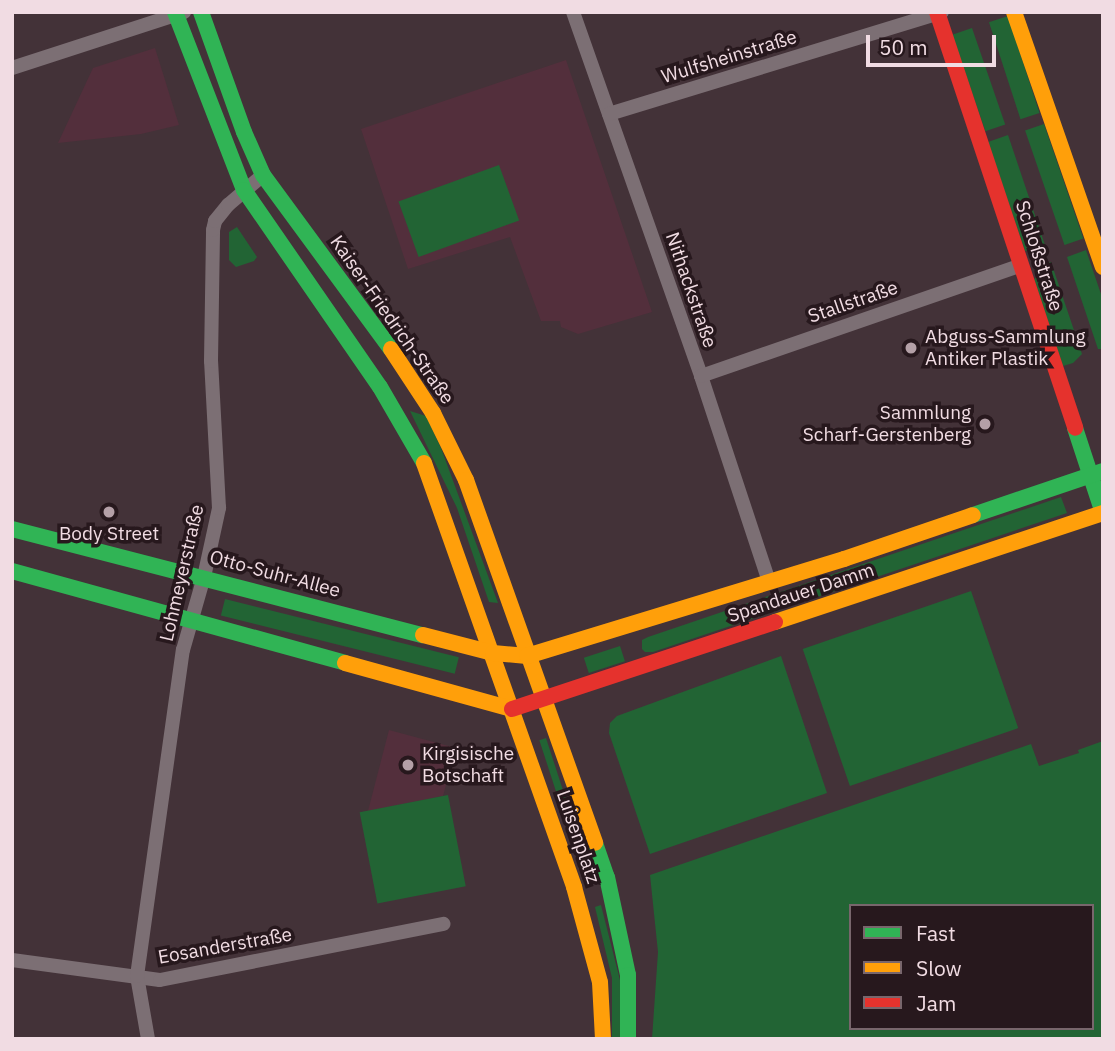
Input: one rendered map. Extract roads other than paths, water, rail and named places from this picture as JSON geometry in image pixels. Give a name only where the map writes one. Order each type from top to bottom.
[{"type":"main road","name":"Kaiser-Friedrich-Straße","points":[[201,12],[244,132],[263,175],[383,337],[433,413],[466,480],[544,700]]},
{"type":"main road","points":[[1014,12],[1103,267]]},
{"type":"main road","points":[[178,13],[244,190],[380,387],[419,454],[494,653]]},
{"type":"main road","name":"Schloßstraße","points":[[939,13],[1019,266],[1096,474],[1103,513]]},
{"type":"main road","name":"Spandauer Damm","points":[[527,656],[769,582],[1096,474]]},
{"type":"main road","name":"Spandauer Damm","points":[[512,709],[1103,513]]},
{"type":"main road","name":"Otto-Suhr-Allee","points":[[12,529],[494,653],[527,656]]},
{"type":"main road","points":[[12,571],[192,619],[390,678],[512,709]]},
{"type":"main road","name":"Luisenplatz","points":[[494,653],[574,887],[596,963],[603,1000],[603,1039]]},
{"type":"main road","name":"Luisenplatz","points":[[544,700],[607,877],[620,929],[628,975],[628,1039]]},
{"type":"street","name":"Nithackstraße","points":[[573,12],[701,376],[769,582]]},
{"type":"street","points":[[12,68],[178,13]]},
{"type":"street","name":"Wulfsheinstraße","points":[[609,114],[939,13]]},
{"type":"street","name":"Lohmeyerstraße","points":[[148,1039],[137,976],[183,650],[204,577],[219,508],[211,361],[213,230],[220,214],[263,175]]},
{"type":"street","name":"Stallstraße","points":[[701,376],[1019,266]]},
{"type":"street","name":"Eosanderstraße","points":[[12,960],[160,980],[444,924]]},
{"type":"place","name":"Abguss-Sammlung Antiker Plastik","points":[[911,348]]},
{"type":"place","name":"Sammlung Scharf-Gerstenberg","points":[[985,424]]},
{"type":"place","name":"Body Street","points":[[109,512]]},
{"type":"place","name":"Kirgisische Botschaft","points":[[408,765]]}]
